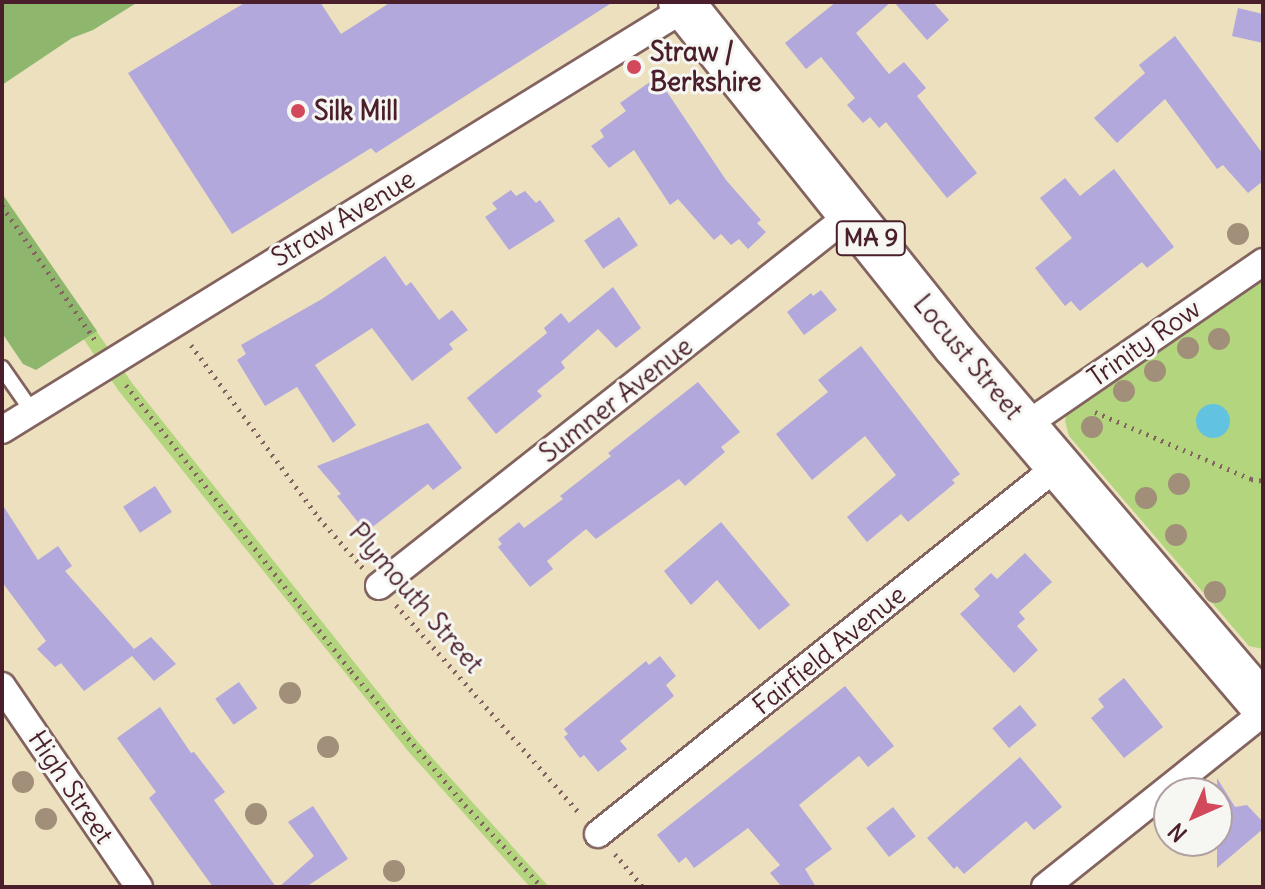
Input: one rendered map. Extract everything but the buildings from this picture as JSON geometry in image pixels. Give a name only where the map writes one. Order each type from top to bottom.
[{"type":"highway","name":"Locust Street","points":[[687,4],[955,345],[1263,705]]},
{"type":"street","name":"Straw Avenue","points":[[2,430],[687,4]]},
{"type":"street","name":"Sumner Avenue","points":[[379,586],[852,213]]},
{"type":"street","name":"Trinity Row","points":[[1026,425],[1263,262]]},
{"type":"street","name":"Fairfield Avenue","points":[[598,834],[1059,465]]},
{"type":"street","name":"High Street","points":[[2,686],[139,887]]},
{"type":"street","points":[[1045,887],[1263,713]]},
{"type":"lane","points":[[2,368],[32,411]]},
{"type":"path","points":[[2,206],[95,340]]},
{"type":"path","name":"Plymouth Street","points":[[174,322],[319,518],[643,887]]},
{"type":"path","points":[[121,378],[351,671],[465,805],[542,887]]},
{"type":"path","points":[[1064,398],[1251,479],[1263,481]]},
{"type":"green space","points":[[2,2],[138,2],[93,30],[72,38],[2,85]]},
{"type":"green space","points":[[2,193],[132,383],[417,741],[549,887],[530,887],[408,751],[118,390],[2,218]]},
{"type":"green space","points":[[2,194],[97,331],[36,370],[23,364],[2,333]]},
{"type":"green space","points":[[1263,271],[1263,649],[1249,646],[1069,436],[1065,421],[1068,410]]},
{"type":"water","points":[[1213,404],[1225,409],[1230,421],[1225,433],[1213,438],[1201,433],[1196,421],[1201,409]]},
{"type":"place","name":"Straw / Berkshire","points":[[634,67]]},
{"type":"place","name":"Silk Mill","points":[[298,111]]}]
